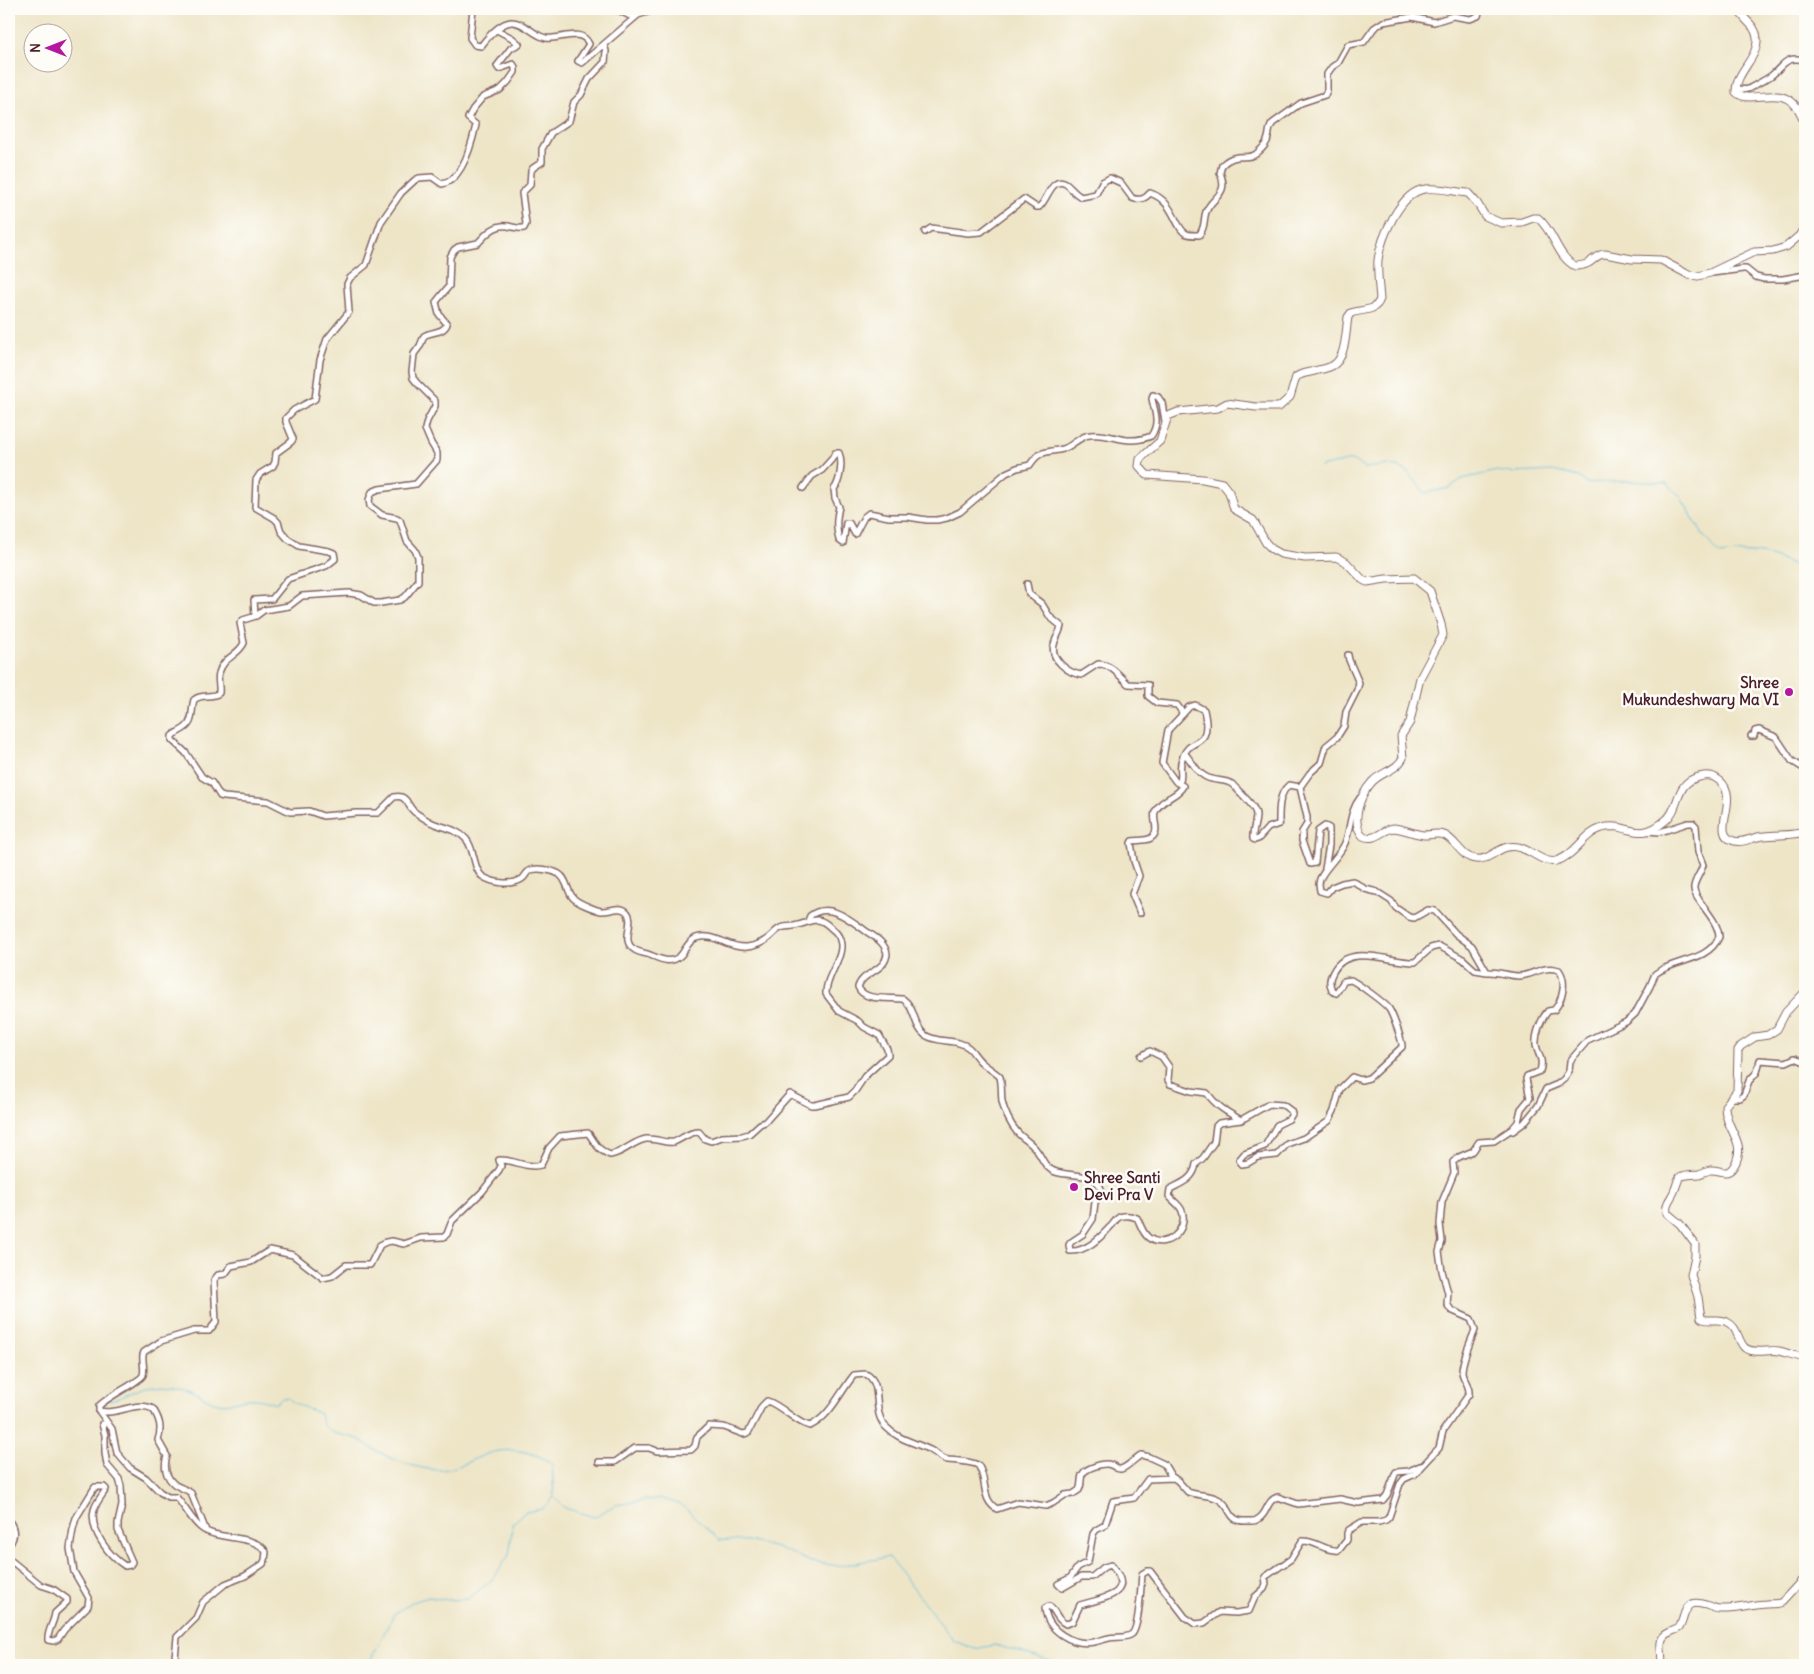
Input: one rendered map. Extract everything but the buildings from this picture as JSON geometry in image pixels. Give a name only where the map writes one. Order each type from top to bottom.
[{"type":"street","points":[[473,9],[470,38],[475,45],[481,46],[504,24],[516,22],[547,38],[581,35],[586,38],[588,44],[578,61],[582,64],[634,18],[657,10],[675,9]]},
{"type":"street","points":[[616,9],[634,18]]},
{"type":"street","points":[[1143,9],[1158,9]]},
{"type":"street","points":[[925,232],[931,228],[968,233],[981,232],[1024,200],[1039,207],[1057,183],[1068,186],[1081,197],[1086,197],[1096,194],[1102,182],[1110,178],[1121,183],[1132,198],[1142,199],[1150,193],[1160,198],[1169,206],[1183,231],[1187,234],[1199,235],[1204,230],[1205,212],[1212,202],[1218,198],[1222,190],[1220,173],[1222,165],[1235,156],[1253,156],[1268,140],[1272,123],[1301,103],[1324,95],[1327,90],[1328,74],[1332,67],[1338,63],[1348,45],[1364,42],[1374,28],[1383,22],[1412,17],[1432,22],[1453,16],[1461,19],[1474,19],[1478,16],[1480,9]]},
{"type":"street","points":[[1738,9],[1741,15],[1751,24],[1757,37],[1756,48],[1747,63],[1736,92],[1744,97],[1768,95],[1788,99],[1796,106],[1805,124]]},
{"type":"street","points":[[255,616],[254,600],[272,599],[288,579],[326,566],[335,559],[334,553],[299,546],[288,539],[280,531],[274,518],[255,507],[256,480],[260,474],[276,462],[276,453],[293,439],[286,418],[294,410],[316,399],[320,360],[327,339],[349,312],[348,284],[350,278],[366,265],[381,222],[401,193],[419,178],[432,176],[442,184],[449,183],[463,164],[472,140],[476,125],[468,118],[473,109],[483,96],[500,90],[515,72],[513,64],[499,70],[497,66],[511,48],[519,44],[497,30]]},
{"type":"street","points":[[169,1665],[175,1658],[177,1637],[196,1618],[203,1602],[225,1584],[245,1576],[258,1568],[266,1560],[266,1552],[261,1546],[206,1531],[200,1527],[176,1497],[160,1492],[146,1478],[130,1468],[116,1449],[112,1429],[99,1411],[98,1406],[103,1401],[141,1379],[143,1374],[143,1355],[157,1343],[194,1331],[209,1331],[216,1322],[214,1280],[218,1275],[225,1274],[232,1266],[251,1262],[268,1251],[274,1250],[293,1255],[321,1277],[327,1278],[337,1274],[346,1266],[370,1265],[380,1246],[386,1242],[392,1241],[404,1244],[421,1238],[444,1237],[452,1221],[482,1192],[499,1170],[501,1166],[499,1160],[511,1160],[523,1166],[534,1167],[541,1165],[549,1148],[560,1136],[588,1133],[600,1150],[608,1154],[627,1150],[644,1139],[656,1139],[672,1143],[694,1132],[699,1132],[705,1139],[711,1141],[722,1137],[742,1136],[749,1134],[765,1122],[790,1094],[810,1105],[824,1104],[852,1095],[865,1076],[888,1055],[879,1035],[839,1011],[826,994],[826,986],[841,950],[840,939],[834,930],[824,922],[815,920],[779,928],[766,940],[751,947],[736,947],[718,938],[696,938],[687,945],[681,954],[669,961],[664,961],[633,948],[628,941],[630,919],[625,911],[621,909],[599,910],[578,902],[572,897],[564,878],[559,874],[545,870],[530,870],[522,878],[512,883],[491,881],[484,877],[479,873],[472,850],[461,834],[434,824],[414,812],[402,796],[394,797],[378,813],[329,816],[309,811],[290,812],[268,801],[240,800],[220,796],[212,783],[202,776],[186,753],[173,743],[172,736],[186,728],[190,723],[192,703],[195,698],[198,696],[214,696],[219,693],[219,671],[226,659],[241,649],[244,643],[240,623],[243,620],[255,616],[264,610],[289,606],[302,596],[349,593],[361,595],[374,603],[391,602],[405,598],[418,581],[418,557],[416,550],[408,541],[400,520],[382,515],[370,506],[369,500],[372,492],[379,489],[416,484],[437,460],[437,453],[425,429],[427,421],[436,406],[436,401],[413,378],[414,354],[424,336],[441,330],[447,324],[437,308],[436,302],[449,286],[450,257],[454,250],[478,243],[484,235],[498,227],[524,228],[526,224],[522,193],[530,186],[531,171],[542,162],[542,149],[551,132],[564,126],[569,121],[574,102],[581,95],[589,79],[605,62],[606,51],[604,44]]},
{"type":"street","points":[[1736,88],[1748,89],[1769,77],[1784,62],[1798,58],[1805,60]]},
{"type":"street","points":[[1165,421],[1173,413],[1218,408],[1227,402],[1256,407],[1280,407],[1290,397],[1296,378],[1305,372],[1315,371],[1335,364],[1339,360],[1342,350],[1348,317],[1351,313],[1375,308],[1378,305],[1380,299],[1378,259],[1390,222],[1412,194],[1424,189],[1468,193],[1478,203],[1485,216],[1501,223],[1522,222],[1538,218],[1548,228],[1566,260],[1575,266],[1589,264],[1601,254],[1605,254],[1632,259],[1661,260],[1689,275],[1698,276],[1742,269],[1746,269],[1764,279],[1783,279],[1805,275]]},
{"type":"street","points":[[1710,273],[1754,252],[1773,252],[1786,247],[1799,236],[1805,227]]},
{"type":"street","points":[[803,488],[812,476],[822,470],[835,453],[839,453],[841,457],[839,478],[834,489],[839,507],[836,517],[838,534],[839,540],[842,543],[846,523],[849,523],[856,534],[858,526],[864,517],[870,513],[889,517],[937,520],[954,516],[971,504],[986,488],[1006,473],[1030,465],[1038,455],[1066,448],[1084,436],[1092,434],[1132,441],[1151,436],[1156,428],[1157,421],[1152,399],[1153,395],[1158,397],[1162,403],[1165,421],[1160,441],[1140,459],[1139,466],[1146,475],[1203,479],[1222,484],[1229,492],[1234,509],[1253,520],[1266,543],[1281,554],[1305,558],[1336,557],[1346,562],[1367,582],[1386,578],[1414,578],[1430,591],[1443,635],[1420,678],[1410,722],[1401,736],[1403,758],[1393,768],[1372,781],[1356,804],[1349,823],[1347,838],[1342,848],[1325,870]]},
{"type":"street","points":[[1027,584],[1029,594],[1042,604],[1050,616],[1062,626],[1053,650],[1065,668],[1070,672],[1081,675],[1098,664],[1107,666],[1122,676],[1128,684],[1148,685],[1148,696],[1150,699],[1164,705],[1177,705],[1182,712],[1181,716]]},
{"type":"street","points":[[1348,655],[1351,668],[1359,684],[1346,712],[1344,726],[1338,737],[1326,746],[1321,763],[1310,773],[1300,787],[1307,817],[1302,832],[1302,841],[1310,864],[1315,863],[1318,831],[1325,826],[1329,828],[1329,845],[1325,870],[1319,884],[1320,891],[1323,893],[1327,892],[1332,887],[1353,881],[1377,892],[1391,901],[1396,908],[1409,917],[1414,918],[1428,910],[1435,911],[1456,934],[1472,946],[1487,972]]},
{"type":"street","points":[[1140,913],[1132,894],[1139,876],[1134,861],[1132,841],[1152,837],[1156,829],[1154,817],[1156,811],[1168,798],[1181,790],[1183,786],[1176,782],[1162,763],[1168,730],[1189,707],[1195,705],[1204,710],[1206,727],[1203,738],[1189,746],[1184,756],[1179,767],[1180,784]]},
{"type":"street","points":[[1751,736],[1754,736],[1755,732],[1759,730],[1772,735],[1792,761],[1805,769]]},
{"type":"street","points":[[1184,756],[1187,756],[1195,768],[1208,778],[1232,784],[1254,808],[1256,815],[1252,834],[1255,840],[1268,828],[1279,824],[1279,805],[1285,788],[1288,785],[1300,787]]},
{"type":"street","points":[[1647,831],[1668,818],[1672,813],[1678,795],[1688,781],[1710,776],[1722,782],[1727,790],[1727,811],[1723,826],[1727,836],[1732,841],[1740,842],[1764,836],[1784,836],[1805,832]]},
{"type":"street","points":[[1364,794],[1358,808],[1357,820],[1358,830],[1363,836],[1373,838],[1394,828],[1423,834],[1440,834],[1446,836],[1467,856],[1477,860],[1510,846],[1527,849],[1544,860],[1553,862],[1565,856],[1586,837],[1603,828],[1617,828],[1634,832],[1660,832],[1688,823],[1696,826],[1698,852],[1702,865],[1694,885],[1694,892],[1716,924],[1718,937],[1716,943],[1696,958],[1676,963],[1655,974],[1635,1014],[1626,1022],[1588,1040],[1570,1061],[1569,1070],[1564,1079],[1546,1089],[1538,1106],[1521,1127],[1508,1132]]},
{"type":"street","points":[[808,921],[810,916],[819,911],[836,912],[848,917],[883,944],[887,954],[884,963],[862,978],[858,987],[862,994],[871,997],[904,999],[912,1009],[924,1034],[938,1040],[960,1043],[970,1048],[981,1062],[1000,1077],[1002,1102],[1012,1125],[1036,1150],[1046,1165],[1058,1172],[1085,1176],[1097,1183],[1102,1190],[1102,1194],[1095,1202],[1093,1219],[1083,1234],[1071,1242],[1069,1245],[1070,1251],[1078,1251],[1091,1244],[1121,1217],[1137,1218],[1143,1232],[1151,1239],[1164,1241],[1176,1235],[1183,1226],[1182,1211],[1169,1196],[1170,1189],[1192,1176],[1196,1164],[1203,1158],[1214,1142],[1216,1126],[1219,1122],[1241,1120],[1269,1104],[1283,1106],[1291,1111],[1292,1114],[1289,1119],[1277,1125],[1265,1146],[1244,1154],[1239,1160],[1242,1164],[1245,1164],[1258,1157],[1277,1155],[1287,1144],[1300,1140],[1329,1121],[1334,1112],[1340,1089],[1348,1080],[1352,1077],[1361,1080],[1369,1078],[1402,1047],[1401,1037],[1392,1013],[1383,1004],[1351,980],[1344,981],[1336,993],[1332,991],[1330,979],[1334,969],[1341,961],[1360,956],[1374,956],[1415,962],[1431,948],[1438,946],[1463,959],[1475,970],[1518,976],[1541,969],[1552,968],[1559,970],[1563,982],[1560,1002],[1554,1010],[1548,1011],[1540,1023],[1536,1042],[1542,1061],[1540,1071],[1527,1076],[1526,1080],[1530,1098],[1521,1109],[1516,1125],[1494,1141],[1479,1142],[1470,1154],[1453,1162],[1454,1173],[1442,1202],[1440,1224],[1442,1241],[1439,1252],[1448,1293],[1447,1304],[1451,1310],[1471,1319],[1474,1330],[1462,1368],[1462,1374],[1470,1394],[1443,1431],[1439,1448],[1415,1474],[1404,1479],[1400,1484],[1389,1517],[1386,1520],[1362,1522],[1349,1530],[1347,1540],[1339,1550],[1329,1550],[1310,1542],[1302,1541],[1291,1559],[1265,1577],[1266,1584],[1264,1589],[1255,1597],[1247,1612],[1219,1612],[1204,1623],[1195,1624],[1185,1617],[1170,1595],[1147,1570],[1142,1574],[1140,1582],[1140,1602],[1136,1627],[1128,1636],[1093,1642],[1080,1642],[1074,1641],[1053,1628],[1046,1615],[1046,1608],[1048,1606],[1054,1610],[1057,1618],[1066,1624],[1072,1622],[1080,1605],[1110,1597],[1120,1589],[1120,1579],[1111,1565],[1104,1567],[1092,1577],[1081,1577],[1062,1588],[1058,1584],[1070,1578],[1078,1567],[1088,1562],[1093,1534],[1105,1525],[1113,1501],[1134,1498],[1148,1479],[1174,1478]]},
{"type":"street","points":[[1805,992],[1786,1012],[1778,1029],[1768,1035],[1755,1037],[1740,1046],[1737,1054],[1736,1091],[1725,1106],[1729,1128],[1739,1144],[1740,1150],[1734,1166],[1726,1172],[1709,1170],[1699,1174],[1684,1174],[1680,1177],[1675,1192],[1667,1202],[1667,1212],[1680,1224],[1695,1244],[1695,1256],[1691,1275],[1698,1296],[1701,1318],[1728,1322],[1748,1350],[1778,1351],[1805,1358]]},
{"type":"street","points":[[1141,1056],[1150,1051],[1160,1055],[1169,1067],[1168,1080],[1170,1084],[1191,1091],[1207,1093],[1227,1113],[1241,1120]]},
{"type":"street","points":[[1731,1098],[1740,1098],[1744,1095],[1760,1060],[1786,1062],[1795,1058],[1805,1062]]},
{"type":"street","points":[[599,1462],[615,1462],[635,1448],[649,1448],[657,1451],[692,1450],[697,1437],[709,1426],[724,1427],[743,1434],[748,1433],[762,1406],[767,1401],[780,1407],[800,1423],[810,1426],[828,1413],[839,1393],[854,1375],[866,1374],[872,1379],[877,1393],[877,1411],[885,1426],[904,1440],[934,1452],[939,1457],[978,1465],[983,1475],[987,1498],[991,1506],[997,1509],[1018,1502],[1041,1506],[1049,1505],[1065,1495],[1073,1494],[1079,1490],[1085,1471],[1106,1464],[1122,1468],[1141,1455],[1164,1464],[1171,1476],[1188,1492],[1212,1496],[1223,1501],[1232,1517],[1239,1521],[1255,1521],[1263,1516],[1270,1502],[1278,1496],[1298,1504],[1340,1499],[1358,1503],[1383,1500],[1387,1495],[1396,1472],[1409,1471],[1422,1466]]},
{"type":"street","points":[[99,1411],[109,1412],[145,1406],[153,1409],[160,1423],[161,1433],[158,1440],[167,1456],[164,1465],[167,1474],[173,1484],[186,1488],[191,1493],[206,1531]]},
{"type":"street","points":[[9,1559],[41,1585],[53,1588],[67,1599],[68,1602],[65,1606],[54,1613],[53,1623],[48,1634],[48,1640],[51,1641],[58,1639],[64,1630],[88,1606],[89,1598],[74,1572],[70,1548],[76,1518],[95,1487],[101,1486],[106,1490],[96,1504],[93,1514],[94,1526],[100,1540],[120,1563],[125,1566],[130,1565],[132,1562],[118,1530],[122,1504],[121,1486],[119,1479],[107,1465],[106,1440],[102,1424],[107,1422]]},
{"type":"street","points":[[9,1522],[14,1530],[14,1534],[9,1545]]},
{"type":"street","points":[[1662,1665],[1663,1655],[1660,1642],[1664,1635],[1679,1628],[1690,1605],[1698,1604],[1723,1609],[1778,1604],[1805,1577]]},
{"type":"waterway","points":[[1320,467],[1352,460],[1365,468],[1388,465],[1406,470],[1425,493],[1449,488],[1462,479],[1497,471],[1512,473],[1553,471],[1579,477],[1586,483],[1627,481],[1667,483],[1680,496],[1703,535],[1720,555],[1754,553],[1784,560],[1805,570]]},
{"type":"waterway","points":[[110,1401],[147,1386],[164,1384],[187,1389],[221,1404],[250,1399],[263,1400],[275,1404],[281,1398],[288,1398],[320,1414],[325,1427],[334,1433],[358,1439],[384,1455],[414,1466],[439,1470],[459,1466],[498,1451],[514,1450],[530,1453],[552,1464],[554,1496]]},
{"type":"waterway","points":[[368,1665],[394,1614],[412,1602],[429,1597],[448,1600],[468,1599],[492,1580],[509,1555],[513,1523],[525,1512],[542,1509],[554,1497],[565,1508],[594,1517],[615,1505],[660,1498],[682,1505],[719,1540],[748,1541],[781,1549],[811,1562],[838,1566],[889,1557],[954,1641],[975,1649],[995,1645],[1064,1665]]},
{"type":"waterway","points":[[366,1665],[369,1661]]},
{"type":"place","name":"Shree Mukundeshwary Ma VI","points":[[1789,692]]},
{"type":"place","name":"Shree Santi Devi Pra V","points":[[1074,1187]]}]
